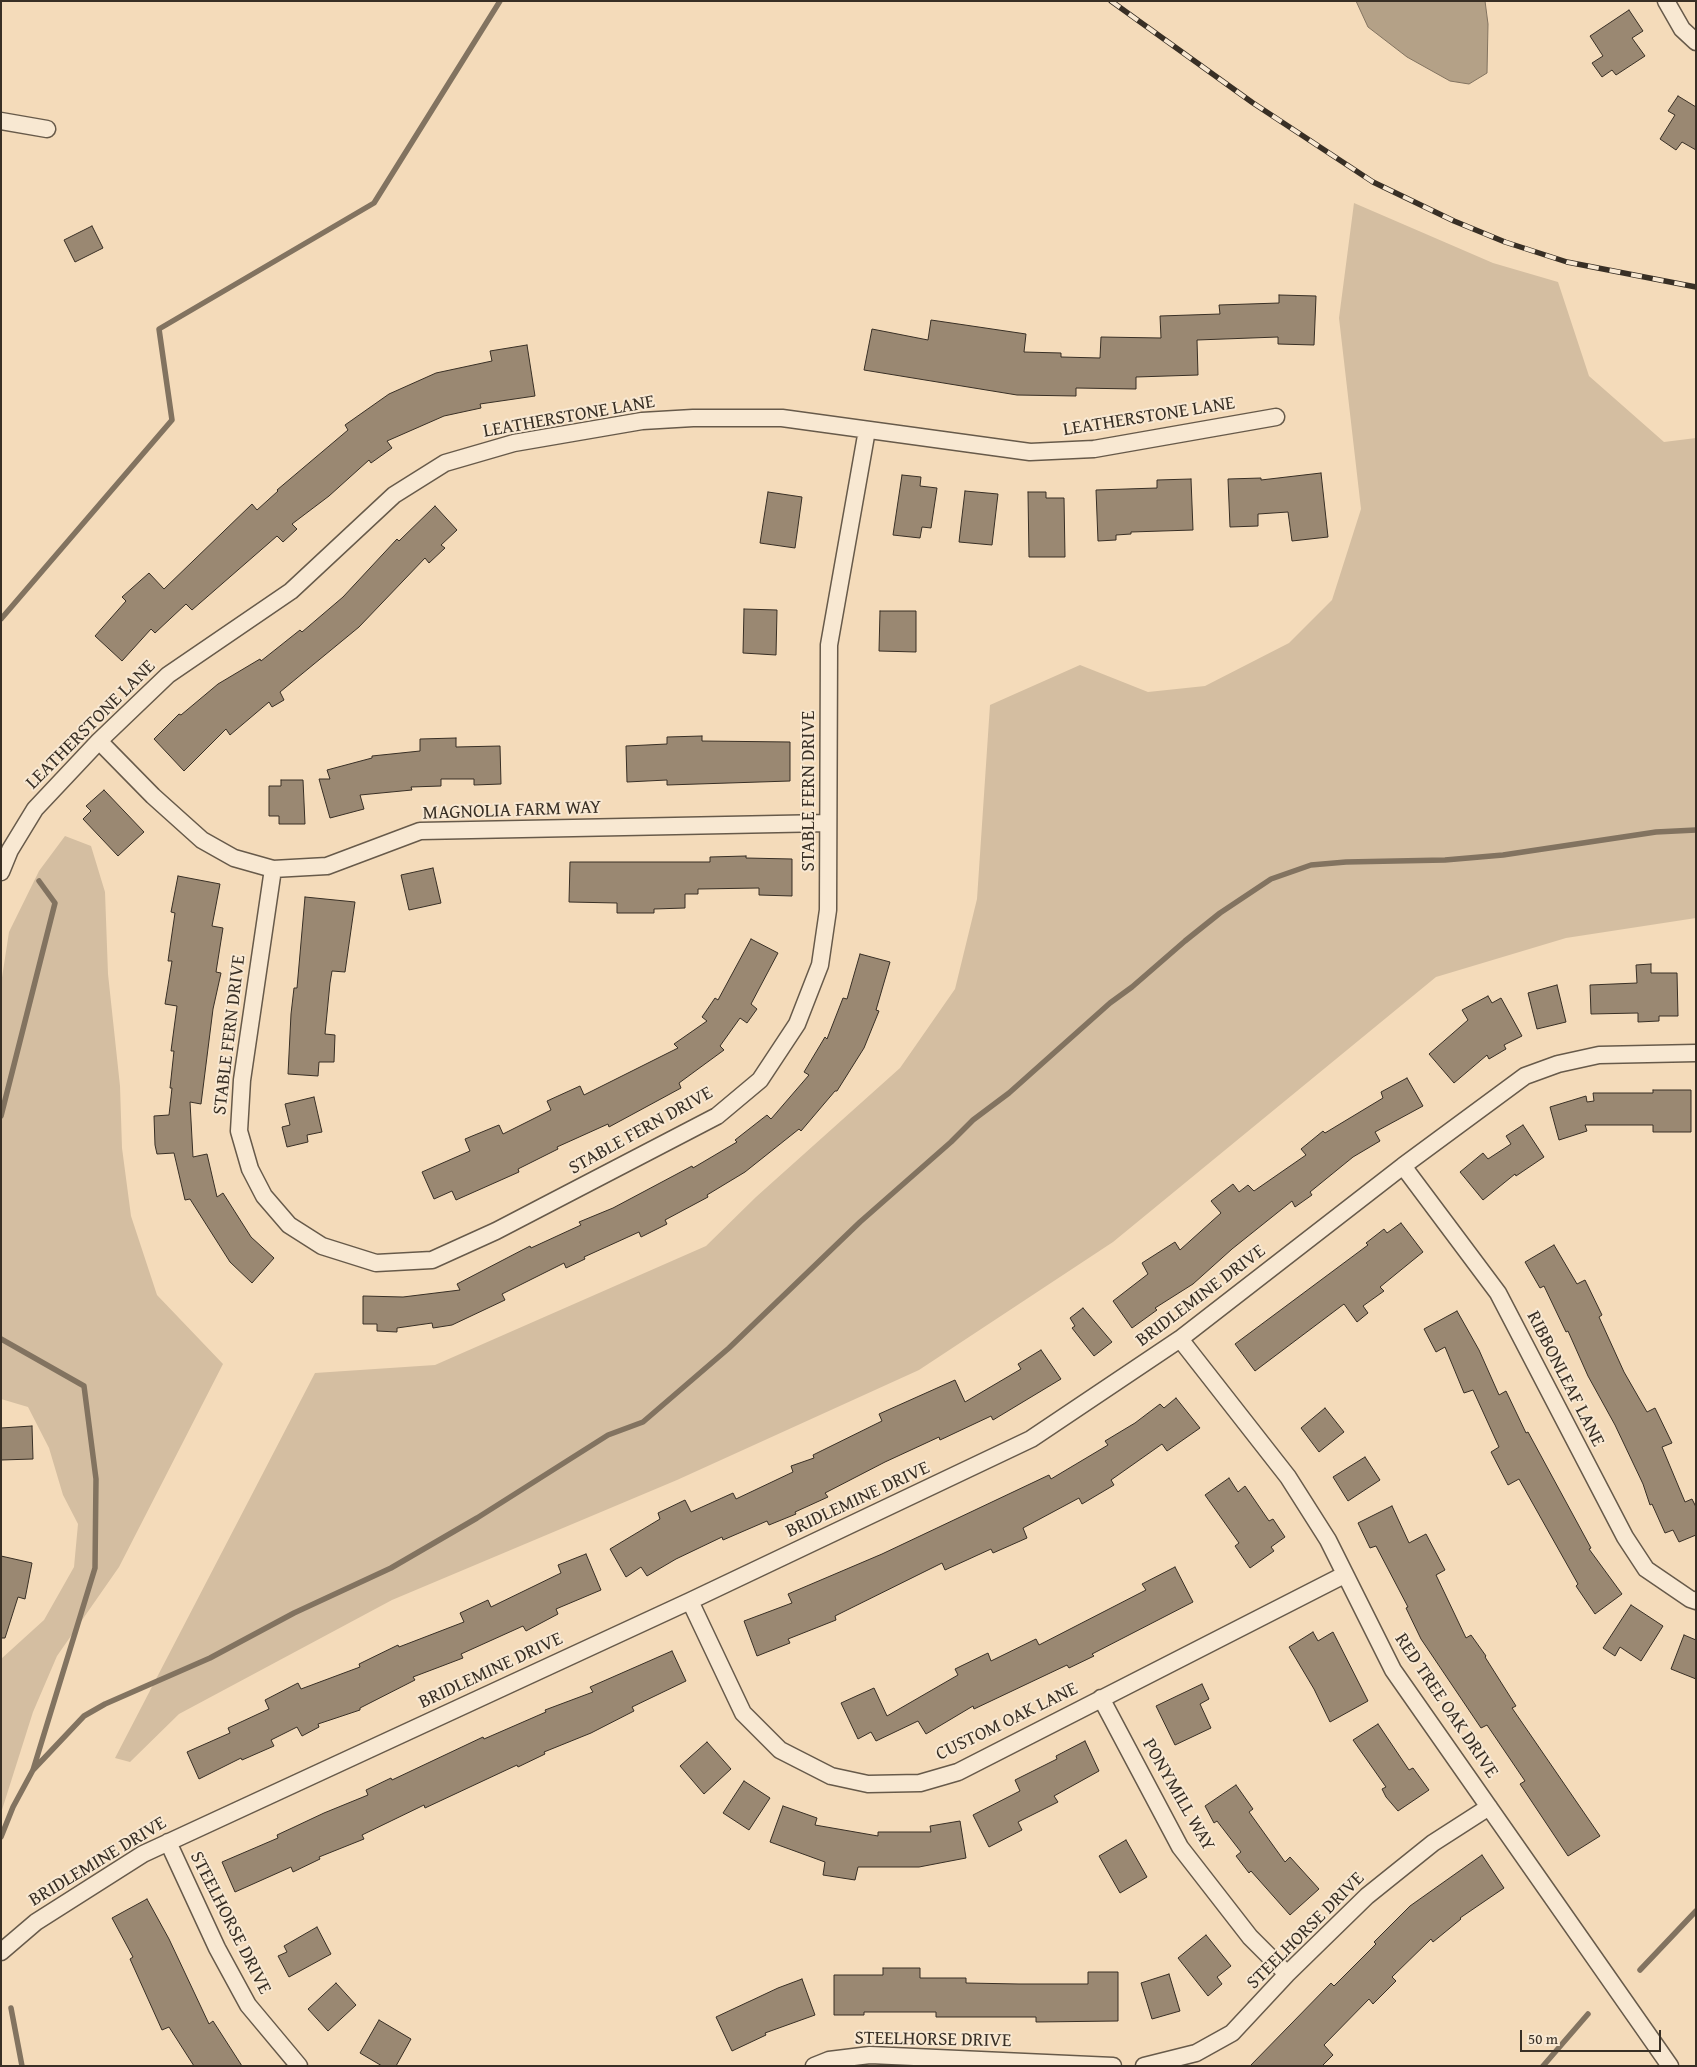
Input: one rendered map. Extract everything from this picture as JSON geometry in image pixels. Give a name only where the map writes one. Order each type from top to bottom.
[{"type":"street","points":[[1666,1],[1682,28],[1696,42]]},
{"type":"street","points":[[1,121],[47,129]]},
{"type":"street","name":"LEATHERSTONE LANE","points":[[1,872],[10,850],[35,809],[99,741],[168,675],[291,591],[394,495],[445,463],[514,443],[642,421],[693,418],[782,418],[1030,452],[1094,449],[1276,417]]},
{"type":"street","name":"STABLE FERN DRIVE","points":[[273,869],[242,1080],[240,1131],[250,1169],[264,1196],[289,1225],[322,1246],[376,1263],[432,1260],[496,1231],[717,1116],[760,1080],[797,1024],[820,965],[828,910],[829,645],[867,430]]},
{"type":"street","name":"MAGNOLIA FARM WAY","points":[[99,741],[153,796],[202,840],[234,858],[273,869],[327,866],[420,831],[828,824]]},
{"type":"street","name":"BRIDLEMINE DRIVE","points":[[1,1952],[36,1922],[139,1856],[690,1602],[1031,1440],[1180,1339],[1403,1166],[1525,1076],[1558,1064],[1599,1055],[1696,1053]]},
{"type":"street","name":"RIBBONLEAF LANE","points":[[1403,1166],[1498,1293],[1624,1537],[1646,1569],[1690,1599],[1696,1601]]},
{"type":"street","name":"RED TREE OAK DRIVE","points":[[1180,1339],[1288,1477],[1328,1540],[1393,1670],[1670,2066]]},
{"type":"street","name":"CUSTOM OAK LANE","points":[[690,1602],[744,1714],[780,1750],[831,1776],[868,1784],[920,1783],[958,1772],[1344,1575]]},
{"type":"street","name":"PONYMILL WAY","points":[[1101,1698],[1180,1847],[1250,1937],[1287,1974]]},
{"type":"street","name":"STEELHORSE DRIVE","points":[[1144,2066],[1196,2053],[1232,2033],[1287,1974],[1367,1896],[1433,1843],[1489,1807]]},
{"type":"street","name":"STEELHORSE DRIVE","points":[[168,1842],[217,1948],[248,2005],[298,2066]]},
{"type":"street","name":"STEELHORSE DRIVE","points":[[814,2066],[829,2060],[870,2055],[1113,2066]]},
{"type":"shaded area","points":[[1356,1],[1485,1],[1488,24],[1487,73],[1469,84],[1450,81],[1407,57],[1368,27]]},
{"type":"shaded area","points":[[1354,203],[1493,263],[1558,282],[1589,376],[1664,442],[1696,438],[1696,918],[1566,938],[1436,977],[1113,1242],[919,1370],[677,1480],[392,1600],[179,1714],[130,1762],[115,1758],[315,1373],[435,1365],[706,1246],[756,1197],[900,1068],[955,989],[977,899],[990,705],[1080,665],[1148,692],[1205,686],[1289,643],[1332,600],[1361,509],[1339,318]]},
{"type":"shaded area","points":[[65,836],[91,846],[105,892],[108,974],[120,1086],[122,1148],[131,1216],[157,1295],[223,1364],[119,1567],[57,1656],[33,1712],[1,1813],[1,1659],[44,1620],[74,1567],[78,1524],[63,1495],[49,1448],[28,1407],[1,1399],[1,984],[9,932],[39,871]]},
{"type":"building","points":[[1629,10],[1643,31],[1632,38],[1645,56],[1616,75],[1612,70],[1602,77],[1592,63],[1603,56],[1590,36]]},
{"type":"building","points":[[1678,96],[1696,107],[1696,150],[1682,142],[1676,150],[1660,139],[1675,115],[1668,111]]},
{"type":"building","points":[[92,226],[103,248],[75,262],[64,240]]},
{"type":"building","points":[[1279,295],[1316,296],[1314,345],[1278,344],[1278,337],[1197,340],[1198,375],[1136,377],[1136,389],[1076,388],[1076,396],[1017,395],[864,370],[872,329],[928,340],[931,320],[1026,334],[1024,352],[1061,353],[1061,357],[1100,358],[1101,337],[1161,338],[1160,316],[1220,314],[1219,305],[1279,303]]},
{"type":"building","points":[[527,345],[535,396],[480,404],[481,408],[444,416],[387,441],[392,448],[371,463],[369,460],[329,496],[292,524],[297,529],[283,542],[277,536],[192,610],[186,604],[155,633],[151,629],[122,661],[95,636],[126,601],[122,597],[149,573],[164,589],[252,504],[257,510],[277,490],[348,430],[345,425],[389,394],[436,373],[492,361],[490,351]]},
{"type":"building","points":[[1321,473],[1328,537],[1292,541],[1288,512],[1258,514],[1258,526],[1230,527],[1228,479],[1261,478],[1261,480]]},
{"type":"building","points":[[902,475],[921,477],[920,486],[937,488],[931,528],[922,527],[920,538],[893,535]]},
{"type":"building","points":[[1191,479],[1193,530],[1131,532],[1131,534],[1116,535],[1116,540],[1098,541],[1096,490],[1157,488],[1157,480]]},
{"type":"building","points":[[965,491],[998,494],[992,545],[959,542]]},
{"type":"building","points":[[768,492],[802,497],[795,548],[760,543]]},
{"type":"building","points":[[1028,492],[1046,492],[1046,498],[1064,498],[1065,557],[1029,557]]},
{"type":"building","points":[[435,506],[457,530],[441,545],[445,548],[429,563],[425,558],[359,627],[280,692],[284,700],[272,707],[269,702],[230,735],[226,729],[184,771],[154,739],[179,714],[181,715],[218,684],[260,659],[261,661],[300,630],[302,632],[343,597],[397,539],[399,541]]},
{"type":"building","points":[[744,609],[777,610],[776,655],[743,653]]},
{"type":"building","points":[[880,611],[916,611],[916,652],[879,651]]},
{"type":"building","points":[[702,736],[702,741],[790,742],[790,781],[667,785],[667,780],[627,782],[626,746],[667,744],[667,737]]},
{"type":"building","points":[[456,738],[456,747],[500,746],[501,784],[474,785],[474,779],[441,779],[441,786],[411,787],[412,790],[360,795],[364,809],[330,818],[319,779],[330,779],[327,770],[372,758],[372,756],[420,751],[420,739]]},
{"type":"building","points":[[281,780],[303,780],[305,824],[279,824],[279,816],[269,816],[269,786],[281,786]]},
{"type":"building","points":[[104,790],[144,832],[118,856],[83,819],[91,811],[86,806]]},
{"type":"building","points":[[746,856],[746,858],[792,859],[792,896],[759,895],[759,888],[698,889],[698,894],[685,894],[685,908],[654,909],[654,913],[617,913],[617,903],[569,902],[570,862],[710,862],[710,857]]},
{"type":"building","points":[[433,868],[441,903],[409,910],[401,875]]},
{"type":"building","points":[[178,876],[220,884],[212,926],[223,928],[216,972],[221,973],[213,1009],[201,1104],[190,1102],[193,1157],[207,1154],[217,1197],[223,1193],[251,1237],[274,1258],[252,1283],[230,1262],[190,1199],[185,1200],[174,1153],[157,1154],[155,1145],[154,1116],[169,1115],[172,1088],[170,1088],[174,1051],[171,1051],[177,1006],[165,1004],[172,961],[168,961],[175,913],[171,912]]},
{"type":"building","points":[[305,897],[355,902],[345,972],[332,971],[330,983],[325,1034],[335,1035],[334,1062],[319,1062],[318,1076],[288,1074],[291,1014],[294,988],[297,988]]},
{"type":"building","points":[[751,939],[778,953],[751,1004],[757,1009],[747,1023],[740,1018],[720,1046],[724,1050],[679,1083],[681,1088],[609,1127],[608,1124],[557,1147],[558,1149],[518,1169],[519,1172],[456,1200],[452,1191],[434,1199],[422,1172],[470,1151],[465,1139],[499,1125],[503,1134],[551,1110],[547,1101],[580,1086],[584,1095],[678,1048],[674,1044],[707,1021],[702,1017],[715,998],[718,1000]]},
{"type":"building","points":[[860,954],[890,962],[876,1010],[879,1011],[864,1048],[837,1091],[801,1131],[799,1129],[745,1172],[707,1195],[708,1197],[665,1220],[667,1224],[641,1237],[639,1232],[584,1257],[585,1259],[566,1268],[564,1263],[502,1294],[505,1300],[452,1325],[433,1328],[432,1323],[397,1328],[397,1332],[377,1331],[377,1324],[363,1324],[363,1296],[403,1297],[460,1290],[457,1284],[530,1246],[531,1248],[581,1225],[579,1222],[613,1208],[692,1166],[693,1168],[737,1142],[735,1140],[767,1115],[771,1119],[809,1075],[804,1072],[825,1037],[827,1039],[843,998],[847,999]]},
{"type":"building","points":[[1651,964],[1651,973],[1677,973],[1678,1016],[1659,1016],[1659,1021],[1638,1022],[1638,1013],[1591,1014],[1590,985],[1637,983],[1636,965]]},
{"type":"building","points":[[1557,985],[1566,1022],[1537,1029],[1528,993]]},
{"type":"building","points":[[1488,996],[1492,1003],[1501,998],[1522,1036],[1504,1045],[1506,1049],[1489,1059],[1487,1055],[1454,1083],[1429,1054],[1468,1020],[1462,1010]]},
{"type":"building","points":[[1407,1078],[1423,1106],[1375,1132],[1380,1141],[1353,1157],[1310,1192],[1312,1195],[1295,1207],[1292,1201],[1232,1249],[1193,1284],[1155,1308],[1157,1310],[1132,1328],[1113,1301],[1148,1274],[1142,1263],[1175,1242],[1180,1250],[1221,1213],[1211,1201],[1233,1184],[1239,1192],[1248,1185],[1254,1191],[1306,1155],[1301,1149],[1323,1131],[1325,1133],[1383,1098],[1381,1092]]},
{"type":"building","points":[[1653,1090],[1691,1090],[1691,1132],[1653,1132],[1653,1125],[1585,1125],[1587,1131],[1559,1140],[1550,1107],[1586,1096],[1587,1102],[1594,1101],[1593,1093],[1653,1093]]},
{"type":"building","points":[[314,1097],[322,1132],[307,1135],[308,1142],[287,1147],[282,1127],[290,1125],[285,1104]]},
{"type":"building","points":[[1523,1125],[1544,1157],[1516,1176],[1515,1174],[1483,1200],[1460,1172],[1483,1153],[1488,1159],[1511,1144],[1506,1136]]},
{"type":"building","points":[[1401,1223],[1423,1252],[1380,1287],[1384,1291],[1363,1306],[1368,1313],[1357,1322],[1344,1304],[1255,1371],[1235,1344],[1368,1245],[1366,1243],[1384,1229],[1387,1233]]},
{"type":"building","points":[[1554,1245],[1577,1284],[1585,1280],[1602,1315],[1599,1317],[1624,1372],[1647,1412],[1655,1408],[1672,1443],[1662,1447],[1685,1502],[1692,1499],[1696,1507],[1696,1535],[1679,1542],[1673,1530],[1665,1533],[1652,1504],[1650,1505],[1643,1484],[1615,1425],[1588,1376],[1568,1331],[1566,1332],[1544,1286],[1540,1288],[1525,1262]]},
{"type":"building","points":[[1083,1308],[1112,1342],[1094,1356],[1072,1328],[1075,1326],[1070,1318]]},
{"type":"building","points":[[1457,1311],[1479,1350],[1499,1395],[1506,1391],[1526,1433],[1528,1432],[1591,1548],[1589,1549],[1622,1594],[1595,1614],[1576,1586],[1578,1584],[1519,1479],[1508,1485],[1491,1452],[1499,1447],[1473,1390],[1464,1393],[1445,1347],[1436,1352],[1424,1329]]},
{"type":"building","points":[[1041,1350],[1061,1379],[993,1420],[991,1416],[940,1440],[939,1437],[885,1462],[825,1493],[828,1497],[795,1512],[796,1514],[769,1525],[767,1521],[723,1540],[722,1537],[676,1559],[647,1576],[641,1567],[626,1577],[610,1549],[660,1519],[658,1513],[685,1500],[691,1512],[733,1493],[736,1499],[793,1472],[791,1466],[814,1458],[813,1455],[882,1421],[879,1414],[955,1380],[965,1402],[1021,1369],[1018,1364]]},
{"type":"building","points":[[1176,1398],[1200,1428],[1167,1451],[1162,1444],[1111,1480],[1114,1485],[1082,1504],[1079,1498],[1023,1528],[1027,1538],[993,1553],[991,1549],[945,1570],[942,1563],[835,1616],[836,1620],[788,1639],[790,1643],[757,1656],[744,1621],[792,1603],[788,1594],[882,1554],[1049,1475],[1051,1479],[1108,1445],[1105,1441],[1135,1423],[1160,1404],[1164,1408]]},
{"type":"building","points":[[1325,1408],[1344,1432],[1319,1452],[1301,1428]]},
{"type":"building","points":[[32,1426],[33,1459],[1,1460],[1,1428]]},
{"type":"building","points":[[1365,1457],[1380,1480],[1348,1501],[1333,1477]]},
{"type":"building","points":[[1229,1478],[1238,1492],[1245,1486],[1269,1521],[1273,1519],[1285,1537],[1271,1547],[1274,1551],[1250,1568],[1235,1546],[1239,1543],[1205,1495]]},
{"type":"building","points":[[1392,1506],[1409,1543],[1426,1534],[1445,1570],[1436,1575],[1466,1638],[1471,1635],[1486,1656],[1516,1706],[1512,1708],[1600,1836],[1568,1856],[1520,1784],[1525,1781],[1487,1725],[1481,1728],[1421,1639],[1406,1608],[1408,1607],[1376,1546],[1370,1548],[1358,1523]]},
{"type":"building","points":[[586,1554],[601,1590],[556,1609],[558,1614],[526,1631],[523,1626],[461,1654],[463,1658],[413,1677],[415,1680],[360,1708],[360,1710],[318,1724],[319,1727],[302,1736],[297,1727],[271,1740],[274,1746],[242,1760],[241,1758],[199,1779],[187,1752],[230,1733],[228,1728],[269,1709],[265,1700],[298,1683],[301,1689],[360,1667],[359,1664],[398,1645],[399,1647],[464,1622],[460,1613],[488,1600],[491,1607],[561,1573],[558,1565]]},
{"type":"building","points":[[1,1556],[32,1563],[25,1599],[18,1597],[5,1638],[1,1638]]},
{"type":"building","points":[[1175,1567],[1193,1602],[1092,1654],[1094,1656],[1069,1668],[1067,1665],[974,1709],[973,1706],[926,1734],[918,1721],[876,1741],[871,1732],[858,1739],[841,1703],[874,1688],[887,1716],[958,1675],[955,1669],[988,1653],[991,1661],[1036,1639],[1039,1645],[1146,1590],[1142,1584]]},
{"type":"building","points":[[1631,1605],[1663,1626],[1641,1661],[1620,1647],[1615,1656],[1603,1648]]},
{"type":"building","points":[[1313,1632],[1318,1641],[1333,1632],[1368,1701],[1330,1722],[1314,1689],[1289,1647]]},
{"type":"building","points":[[1684,1635],[1696,1640],[1696,1679],[1671,1669]]},
{"type":"building","points":[[672,1651],[686,1681],[632,1707],[634,1711],[591,1733],[544,1752],[545,1754],[518,1767],[517,1765],[425,1808],[424,1805],[362,1835],[364,1839],[319,1857],[320,1859],[293,1872],[291,1867],[235,1892],[222,1862],[278,1838],[277,1835],[324,1813],[368,1795],[366,1790],[391,1778],[392,1780],[483,1737],[484,1739],[546,1712],[545,1710],[593,1692],[590,1687]]},
{"type":"building","points":[[1202,1684],[1209,1699],[1200,1704],[1211,1728],[1175,1745],[1156,1706]]},
{"type":"building","points":[[1378,1724],[1409,1770],[1413,1768],[1429,1790],[1398,1811],[1382,1789],[1386,1787],[1353,1740]]},
{"type":"building","points":[[1085,1741],[1099,1771],[1054,1796],[1058,1802],[1018,1822],[1022,1830],[989,1847],[973,1815],[1020,1791],[1015,1780],[1057,1759],[1056,1756]]},
{"type":"building","points":[[707,1742],[731,1769],[704,1794],[680,1766]]},
{"type":"building","points":[[744,1781],[770,1798],[749,1830],[723,1813]]},
{"type":"building","points":[[1236,1785],[1253,1809],[1249,1812],[1285,1862],[1290,1857],[1319,1889],[1290,1915],[1251,1871],[1249,1873],[1236,1856],[1241,1852],[1217,1821],[1214,1823],[1205,1806]]},
{"type":"building","points":[[783,1806],[817,1818],[815,1825],[878,1836],[878,1832],[931,1832],[930,1826],[960,1821],[966,1858],[919,1867],[858,1867],[855,1880],[823,1875],[825,1862],[770,1842]]},
{"type":"building","points":[[1126,1840],[1147,1877],[1120,1893],[1099,1856]]},
{"type":"building","points":[[1482,1855],[1504,1888],[1460,1918],[1433,1942],[1431,1939],[1392,1977],[1396,1981],[1373,2004],[1369,1999],[1324,2045],[1333,2055],[1322,2066],[1250,2066],[1331,1983],[1334,1986],[1376,1944],[1374,1942],[1410,1906]]},
{"type":"building","points":[[147,1899],[169,1939],[209,2024],[213,2021],[242,2066],[194,2066],[169,2027],[162,2030],[130,1959],[133,1957],[112,1918]]},
{"type":"building","points":[[317,1927],[331,1954],[289,1977],[278,1956],[287,1952],[284,1946]]},
{"type":"building","points":[[1206,1935],[1231,1966],[1217,1977],[1222,1984],[1208,1996],[1178,1958]]},
{"type":"building","points":[[883,1968],[920,1968],[920,1978],[966,1978],[966,1983],[1019,1984],[1088,1984],[1088,1972],[1118,1972],[1118,2021],[1036,2022],[1036,2017],[936,2017],[936,2012],[864,2012],[864,2015],[834,2015],[834,1975],[883,1975]]},
{"type":"building","points":[[1169,1974],[1180,2011],[1152,2019],[1141,1983]]},
{"type":"building","points":[[802,1979],[815,2015],[765,2033],[766,2035],[732,2051],[716,2017]]},
{"type":"building","points":[[336,1983],[356,2005],[328,2031],[308,2009]]},
{"type":"building","points":[[379,2020],[411,2039],[396,2066],[382,2066],[360,2053]]},
{"type":"waterway","points":[[1,619],[172,420],[159,329],[374,203],[500,1]]},
{"type":"waterway","points":[[33,1770],[84,1716],[105,1704],[210,1658],[294,1613],[391,1568],[477,1518],[608,1435],[643,1422],[729,1348],[860,1222],[951,1142],[973,1120],[1009,1093],[1110,1003],[1132,987],[1185,941],[1220,913],[1271,879],[1311,865],[1346,862],[1445,860],[1503,855],[1656,832],[1696,830]]},
{"type":"waterway","points":[[1,1116],[55,903],[39,881]]},
{"type":"waterway","points":[[1,1339],[84,1386],[96,1479],[95,1568],[33,1770],[13,1807],[1,1837]]},
{"type":"waterway","points":[[1640,1970],[1696,1911]]},
{"type":"waterway","points":[[11,2008],[22,2066]]},
{"type":"waterway","points":[[1543,2066],[1588,2014]]},
{"type":"railway","points":[[1111,1],[1253,103],[1373,182],[1454,221],[1505,242],[1567,262],[1696,287]]}]
